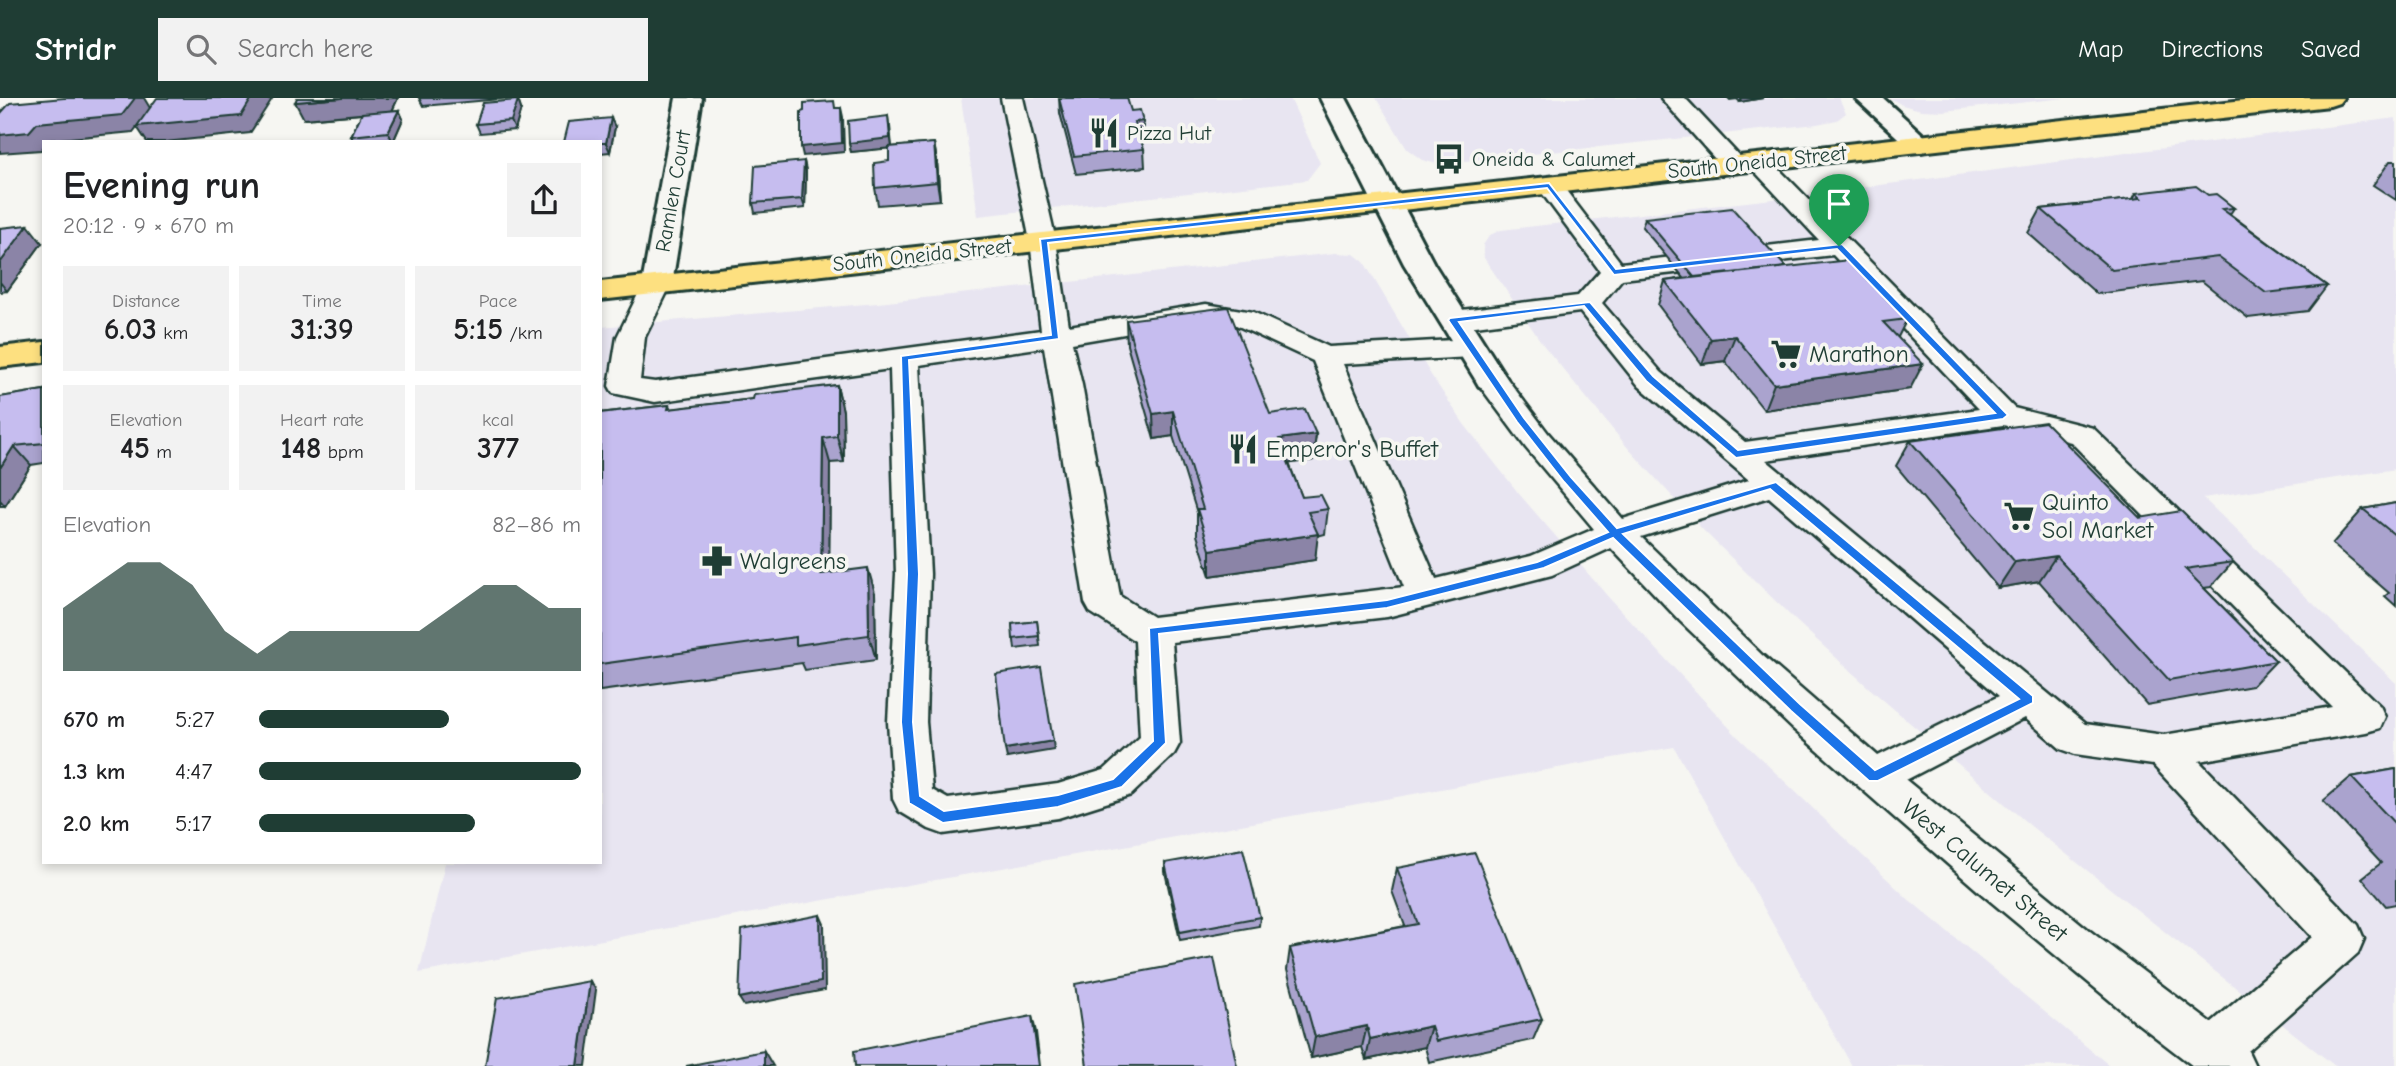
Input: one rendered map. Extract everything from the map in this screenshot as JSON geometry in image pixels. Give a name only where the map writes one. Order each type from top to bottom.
[{"type":"main road","name":"Ramlen Court","points":[[657,284],[689,98]]},
{"type":"main road","name":"West Calumet Street","points":[[1333,98],[1419,264],[1481,363]]},
{"type":"main road","points":[[1868,98],[1920,144]]},
{"type":"main road","name":"South Oneida Street","points":[[602,291],[2330,98]]},
{"type":"main road","points":[[0,357],[42,352]]},
{"type":"lane","points":[[1012,98],[1043,241],[1056,337],[1067,385],[1103,603],[1148,631],[1387,604],[1540,566],[1615,533],[1772,485]]},
{"type":"lane","points":[[1672,98],[1839,246],[2003,415]]},
{"type":"lane","points":[[1549,185],[1614,272]]},
{"type":"lane","points":[[1453,320],[1587,303],[1614,272],[1839,246]]},
{"type":"lane","points":[[657,284],[631,337],[624,386],[655,392],[1056,337],[1206,312],[1243,318],[1325,356],[1481,363]]},
{"type":"lane","points":[[1587,303],[1650,379],[1736,454],[1772,485],[2075,738],[2164,751],[2366,718],[2082,435],[2003,415],[1736,454]]},
{"type":"lane","points":[[1325,356],[1425,595]]},
{"type":"lane","points":[[904,358],[913,574],[907,722],[913,799],[943,817],[1058,801],[1117,783],[1160,743],[1153,631]]},
{"type":"lane","name":"West Calumet Street","points":[[1481,363],[1567,480],[1615,533],[1795,708],[2015,897],[2222,1059]]},
{"type":"lane","points":[[1874,777],[2028,699]]},
{"type":"lane","points":[[2164,751],[2342,939],[2222,1059]]},
{"type":"shaded area","points":[[961,98],[1290,98],[1320,163],[1307,180],[978,216]]},
{"type":"shaded area","points":[[1376,98],[1839,98],[1846,113],[1837,120],[1817,124],[1437,164],[1422,160],[1407,149]]},
{"type":"shaded area","points":[[1890,98],[2065,98],[1944,111],[1921,110],[1902,105]]},
{"type":"shaded area","points":[[2396,118],[2396,469],[2203,498],[2396,683],[2396,1066],[2335,1066],[2032,827],[1868,687],[1794,619],[1703,530],[1628,448],[1544,346],[1484,258],[1483,245],[1490,235],[1501,230],[1773,199]]},
{"type":"shaded area","points":[[1335,253],[1354,254],[1364,262],[1431,375],[1464,424],[1520,495],[1610,599],[1737,736],[1907,898],[2110,1066],[1852,1066],[1674,747],[419,973],[445,864],[602,864],[602,327],[878,303]]},
{"type":"building","points":[[64,98],[135,98],[122,115],[37,123],[29,132],[0,135],[0,114],[10,103]]},
{"type":"building","points":[[157,98],[252,98],[241,116],[137,126]]},
{"type":"building","points":[[297,98],[342,98],[295,102]]},
{"type":"building","name":"Pizza Hut","points":[[1059,98],[1127,98],[1131,111],[1140,110],[1143,121],[1134,122],[1144,149],[1074,156]]},
{"type":"building","points":[[518,100],[511,121],[476,124],[483,103]]},
{"type":"building","points":[[834,101],[835,108],[841,108],[842,143],[801,147],[801,112],[804,111],[804,103]]},
{"type":"building","points":[[399,110],[388,132],[351,136],[362,113]]},
{"type":"building","points":[[888,116],[890,138],[849,143],[848,121]]},
{"type":"building","points":[[611,118],[606,143],[602,143],[602,140],[564,140],[569,122]]},
{"type":"building","points":[[934,143],[937,182],[875,188],[874,163],[889,161],[889,147]]},
{"type":"building","points":[[804,161],[802,199],[753,203],[755,166]]},
{"type":"building","points":[[2196,186],[2208,195],[2216,194],[2234,208],[2222,209],[2327,286],[2266,293],[2218,257],[2112,270],[2041,209],[2141,198],[2136,193]]},
{"type":"building","points":[[1732,208],[1786,267],[1694,277],[1645,218]]},
{"type":"building","points":[[28,225],[0,263],[0,228]]},
{"type":"building","name":"Marathon","points":[[1849,260],[1907,319],[1883,322],[1923,364],[1774,384],[1735,336],[1711,339],[1665,281]]},
{"type":"building","name":"Emperor's Buffet","points":[[1228,307],[1270,414],[1305,409],[1316,434],[1279,439],[1302,497],[1321,495],[1328,509],[1308,512],[1318,534],[1210,550],[1197,509],[1203,509],[1173,411],[1153,414],[1126,320]]},
{"type":"building","name":"Walgreens","points":[[837,385],[837,436],[823,438],[821,574],[868,568],[869,635],[796,645],[796,637],[602,664],[602,413],[669,405],[668,409],[753,399],[754,395]]},
{"type":"building","points":[[42,390],[42,443],[14,446],[0,468],[0,397]]},
{"type":"building","points":[[2045,422],[2140,518],[2181,511],[2233,562],[2185,569],[2276,661],[2169,680],[2056,556],[2015,562],[1910,441]]},
{"type":"building","points":[[2396,503],[2396,536],[2363,509]]},
{"type":"building","points":[[1037,621],[1039,636],[1013,639],[1012,624]]},
{"type":"building","points":[[1041,667],[1053,741],[1005,749],[996,674]]},
{"type":"building","points":[[2396,769],[2396,825],[2351,777]]},
{"type":"building","points":[[1243,849],[1260,917],[1180,932],[1165,863]]},
{"type":"building","points":[[1475,853],[1542,1019],[1436,1041],[1431,1026],[1370,1039],[1367,1026],[1315,1037],[1290,948],[1418,924],[1397,868]]},
{"type":"building","points":[[820,915],[821,982],[739,998],[742,930]]},
{"type":"building","points":[[1214,958],[1237,1066],[1087,1066],[1075,984]]},
{"type":"building","points":[[590,981],[578,1066],[485,1066],[497,998]]},
{"type":"building","points":[[1032,1016],[1039,1066],[855,1066],[854,1051]]},
{"type":"building","points":[[764,1051],[764,1066],[686,1066]]},
{"type":"place","name":"Pizza Hut","points":[[1104,133]]},
{"type":"place","name":"Oneida & Calumet","points":[[1449,159]]},
{"type":"place","name":"Marathon","points":[[1786,354]]},
{"type":"place","name":"Emperor's Buffet","points":[[1243,449]]},
{"type":"place","name":"Quinto Sol Market","points":[[2019,516]]},
{"type":"place","name":"Walgreens","points":[[717,561]]},
{"type":"route","points":[[1839,246],[1614,272],[1549,185],[1043,241],[1056,337],[904,358],[913,574],[907,722],[913,799],[943,817],[1058,801],[1117,783],[1160,743],[1153,631],[1387,604],[1540,566],[1615,533],[1772,485],[2028,699],[1874,777],[1795,708],[1624,543],[1615,533],[1567,480],[1520,420],[1453,320],[1587,303],[1650,379],[1736,454],[2003,415],[1839,246]]}]
